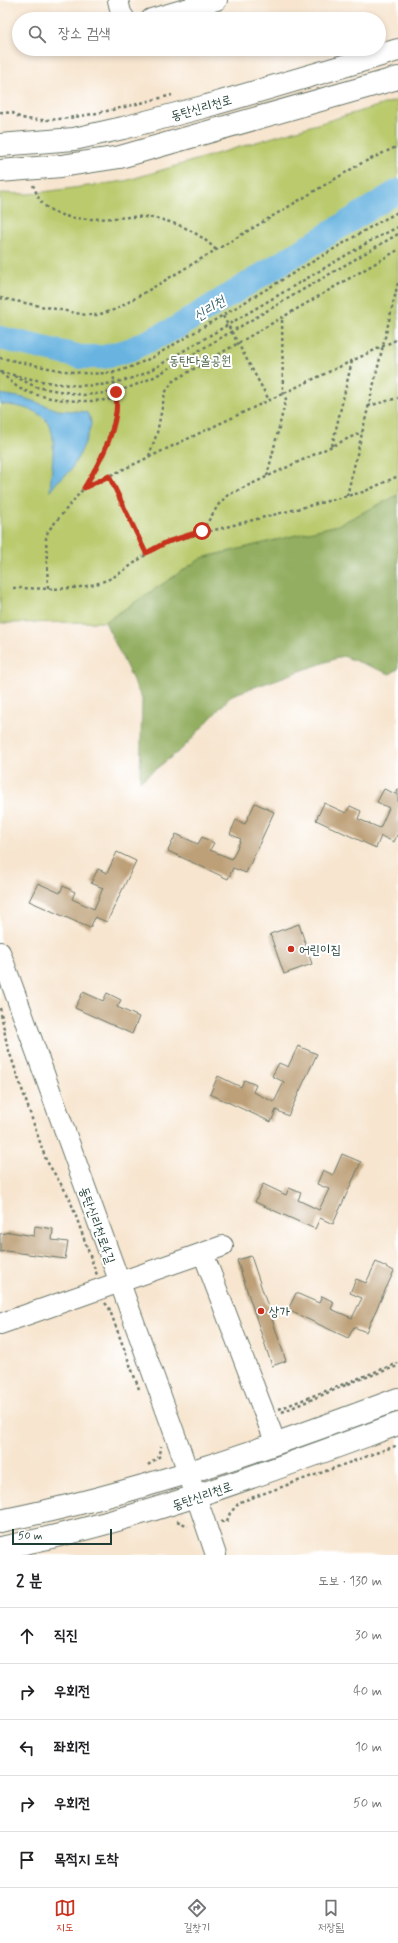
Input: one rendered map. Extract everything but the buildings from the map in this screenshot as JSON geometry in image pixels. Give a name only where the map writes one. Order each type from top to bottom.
[{"type":"main road","name":"동탄신리천로","points":[[386,54],[398,50]]},
{"type":"main road","name":"동탄신리천로","points":[[0,145],[74,139],[123,128],[207,106],[378,56]]},
{"type":"main road","name":"동탄신리천로","points":[[0,171],[61,166],[120,156],[398,78]]},
{"type":"main road","name":"동탄신리천로","points":[[0,1521],[107,1497],[187,1473],[276,1444],[398,1399]]},
{"type":"main road","name":"동탄신리천로","points":[[0,1548],[68,1534],[195,1498],[398,1424]]},
{"type":"street","points":[[118,0],[121,12]]},
{"type":"street","points":[[175,12],[216,0]]},
{"type":"street","name":"동탄신리천로4길","points":[[0,952],[216,1555]]},
{"type":"street","points":[[0,1324],[223,1246]]},
{"type":"street","points":[[203,1253],[276,1444]]},
{"type":"path","points":[[0,112],[13,113],[17,117],[28,120],[59,119],[112,110],[172,95]]},
{"type":"path","points":[[0,298],[86,314],[107,313],[117,309],[360,164],[398,146]]},
{"type":"path","points":[[32,182],[39,199],[48,207],[72,218],[90,220],[143,217],[162,220],[177,224],[194,232],[207,240],[216,250]]},
{"type":"path","points":[[0,358],[75,372],[94,374],[113,372],[153,357],[398,212]]},
{"type":"path","points":[[0,372],[74,387],[94,387],[115,383],[146,373],[398,226]]},
{"type":"path","points":[[10,374],[36,387],[64,392],[83,395],[116,392],[154,377],[398,234]]},
{"type":"path","points":[[149,457],[157,433],[168,387],[173,382],[398,250]]},
{"type":"path","points":[[347,496],[398,283]]},
{"type":"path","points":[[223,316],[269,400]]},
{"type":"path","points":[[267,476],[286,399],[283,393],[282,318]]},
{"type":"path","points":[[84,488],[398,339]]},
{"type":"path","points":[[331,446],[352,360]]},
{"type":"path","points":[[0,372],[22,390],[46,396],[74,401],[94,401],[117,398]]},
{"type":"path","points":[[48,588],[46,538],[48,531],[84,488],[96,468],[111,430],[117,405],[113,372]]},
{"type":"path","points":[[368,406],[398,398]]},
{"type":"path","points":[[202,531],[224,498],[267,476],[362,432]]},
{"type":"path","points":[[109,476],[146,553]]},
{"type":"path","points":[[13,588],[81,587],[95,585],[114,576],[146,553],[167,542],[202,531],[347,496],[374,488],[398,476]]},
{"type":"path","points":[[0,1008],[7,1045],[46,1160],[69,1197],[97,1273],[97,1279]]},
{"type":"path","points":[[102,1302],[109,1308],[142,1395]]},
{"type":"path","points":[[276,1410],[350,1380],[398,1363]]},
{"type":"path","points":[[275,1415],[319,1398],[353,1382],[398,1366]]},
{"type":"path","points":[[141,1467],[154,1462],[160,1456],[161,1446],[158,1439]]},
{"type":"path","points":[[227,1521],[230,1513],[240,1502],[398,1445]]},
{"type":"green space","name":"동탄다올공원","points":[[398,100],[398,495],[338,525],[202,558],[105,622],[0,623],[0,193],[28,194],[125,181]]},
{"type":"green space","points":[[398,495],[398,669],[390,674],[343,656],[232,695],[183,748],[140,781],[142,699],[105,622],[202,558],[338,525]]},
{"type":"water","points":[[0,394],[24,398],[58,410],[86,412],[90,418],[90,428],[78,458],[67,474],[54,486],[50,492],[53,442],[51,430],[46,420],[36,413],[22,407],[0,404]]},
{"type":"waterway","name":"신리천","points":[[0,338],[81,357],[104,357],[129,350],[176,328],[398,191]]},
{"type":"place","name":"어린이집","points":[[291,949]]},
{"type":"place","name":"상가","points":[[261,1311]]},
{"type":"route","points":[[116,392],[117,405],[111,430],[96,468],[84,488],[109,476],[146,553],[157,546],[177,538],[202,531]]}]
